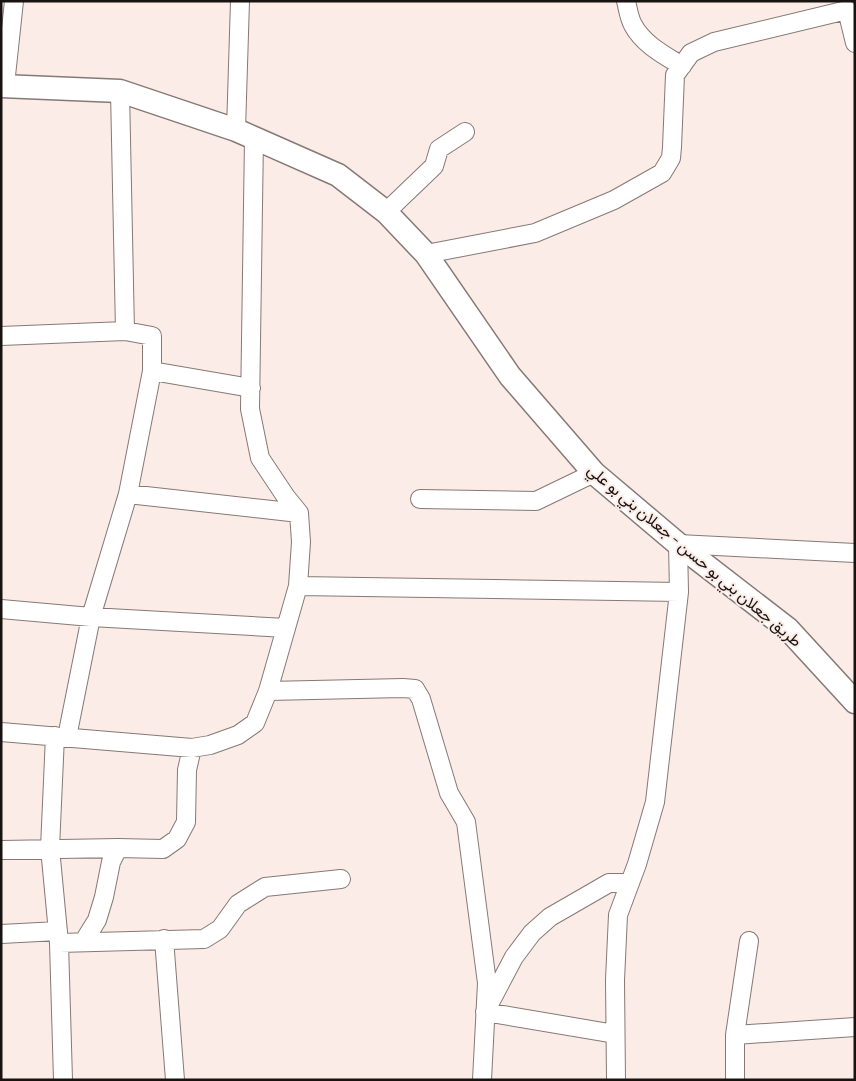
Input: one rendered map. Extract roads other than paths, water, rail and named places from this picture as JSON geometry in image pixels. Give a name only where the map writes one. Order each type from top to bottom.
[{"type":"street","points":[[3,85],[14,1]]},
{"type":"street","points":[[1,732],[192,748],[210,745],[238,736],[255,723],[268,691],[298,586],[301,542],[299,513],[260,458],[250,409],[245,134],[240,1]]},
{"type":"street","points":[[626,1],[632,24],[644,40],[682,66]]},
{"type":"street","points":[[426,254],[535,233],[614,200],[662,173],[671,158],[675,75],[691,53],[714,42],[846,6],[855,43]]},
{"type":"street","name":"طريق جعلان بني بو حسن - جعلان بني بو علي","points":[[3,85],[120,91],[245,134],[338,175],[386,212],[426,254],[510,376],[594,473],[678,544],[788,629],[855,702]]},
{"type":"street","points":[[120,91],[125,331]]},
{"type":"street","points":[[386,212],[434,166],[438,149],[465,132]]},
{"type":"street","points":[[1,336],[125,331],[152,336],[152,370],[128,494],[91,617],[61,737],[50,848],[59,937],[63,1080]]},
{"type":"street","points":[[152,370],[251,388]]},
{"type":"street","points":[[420,499],[536,501],[594,473]]},
{"type":"street","points":[[128,494],[299,513]]},
{"type":"street","points":[[616,1080],[615,980],[618,915],[655,802],[679,592],[678,544],[855,552]]},
{"type":"street","points":[[298,586],[679,592]]},
{"type":"street","points":[[1,610],[286,628]]},
{"type":"street","points":[[268,691],[415,689],[421,699],[450,793],[466,822],[487,983],[482,1080]]},
{"type":"street","points":[[1,850],[50,848],[163,849],[178,839],[186,822],[187,770],[192,748]]},
{"type":"street","points":[[84,941],[98,920],[111,862],[118,848]]},
{"type":"street","points":[[1,934],[59,937],[84,941],[204,938],[220,929],[238,904],[265,887],[341,879]]},
{"type":"street","points":[[485,1012],[514,957],[532,933],[550,917],[609,883],[630,883]]},
{"type":"street","points":[[164,939],[175,1080]]},
{"type":"street","points":[[735,1080],[736,1035],[749,941]]},
{"type":"street","points":[[485,1012],[615,1034]]},
{"type":"street","points":[[736,1035],[855,1027]]}]
